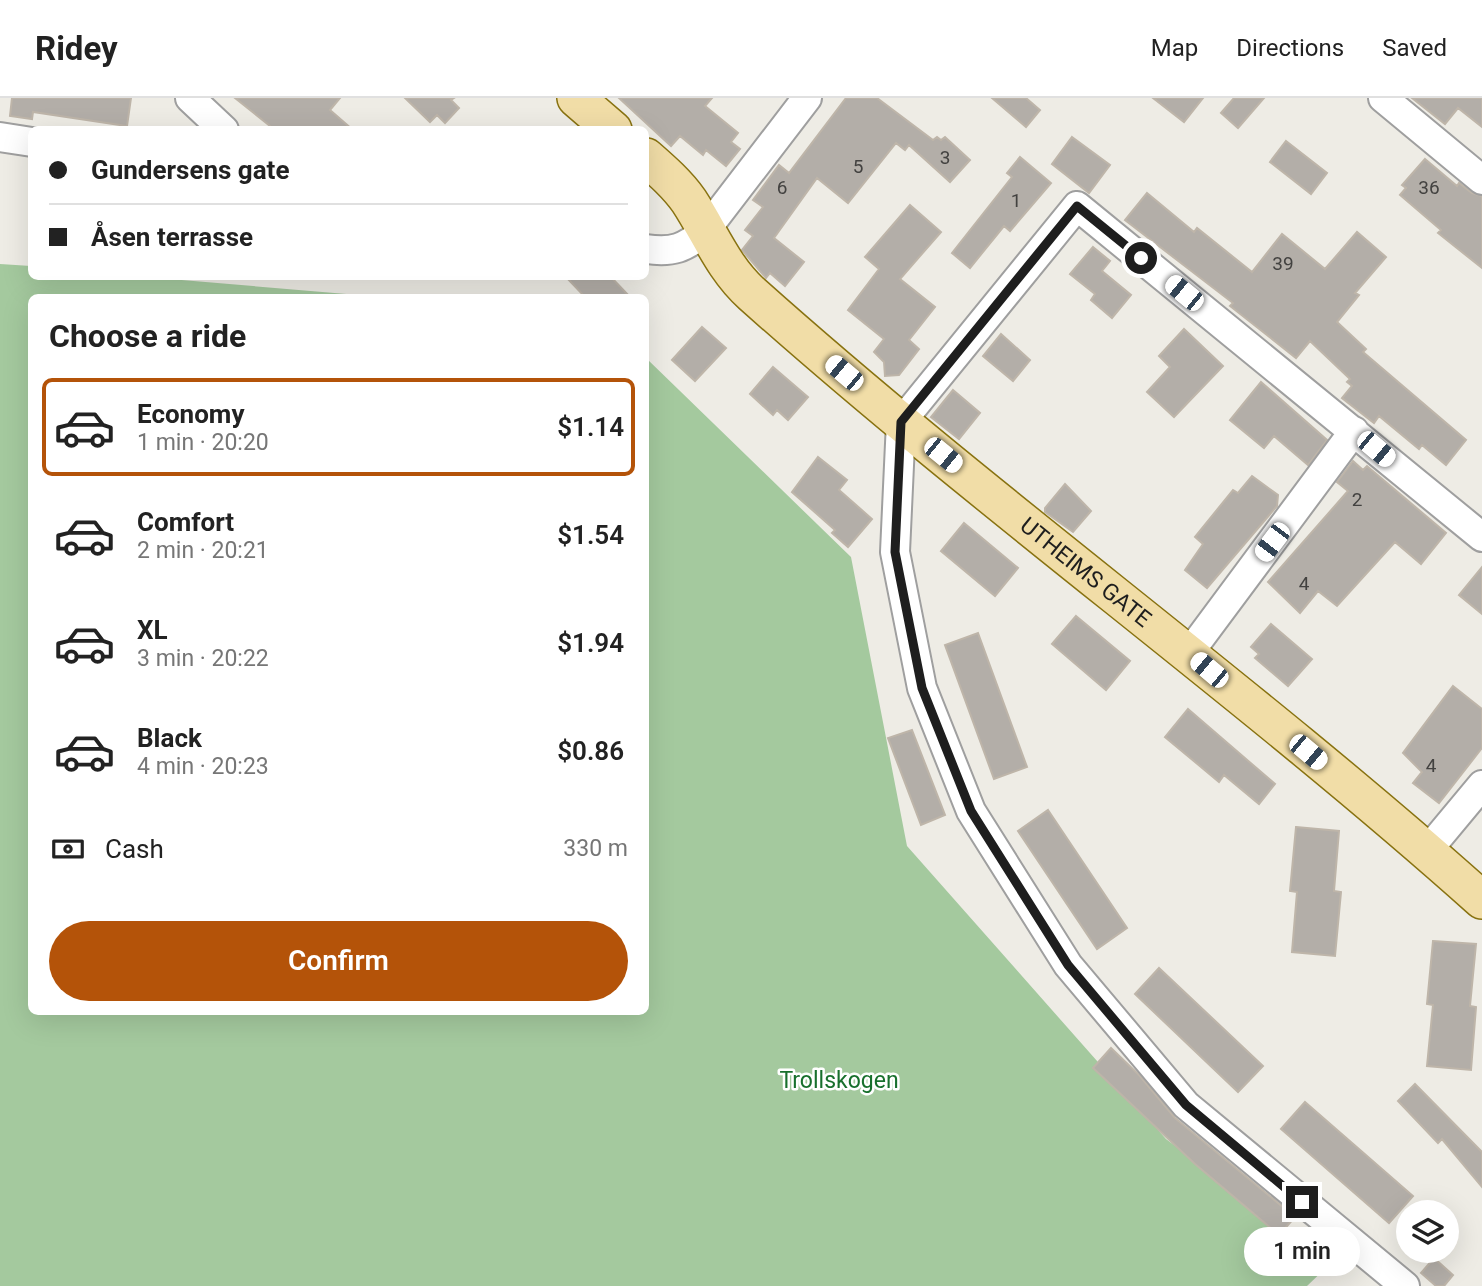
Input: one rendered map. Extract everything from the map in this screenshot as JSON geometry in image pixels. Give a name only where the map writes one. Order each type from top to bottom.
[{"type":"main road","points":[[576,98],[608,126]]},
{"type":"main road","name":"UTHEIMS GATE","points":[[649,160],[672,179],[690,203],[724,262],[749,292],[901,422],[1189,653],[1482,900]]},
{"type":"street","points":[[190,98],[221,126]]},
{"type":"street","points":[[649,250],[658,251],[686,247],[705,231],[807,98]]},
{"type":"street","points":[[1382,98],[1482,180]]},
{"type":"street","points":[[0,137],[28,141]]},
{"type":"street","points":[[1405,1286],[1186,1105],[1068,965],[971,811],[922,688],[895,552],[901,422],[1077,206],[1482,537]]},
{"type":"street","points":[[1189,653],[1354,431]]},
{"type":"street","points":[[1427,851],[1482,785]]},
{"type":"green space","name":"Trollskogen","points":[[0,264],[28,266],[28,280],[181,280],[347,294],[28,294],[28,1015],[649,1015],[649,361],[851,557],[907,846],[1166,1139],[1331,1263],[1307,1286],[0,1286]]},
{"type":"building","points":[[12,98],[131,98],[127,126],[33,112],[32,119],[10,116]]},
{"type":"building","points":[[235,98],[340,98],[330,110],[348,126],[270,126]]},
{"type":"building","points":[[405,98],[454,98],[451,100],[459,108],[445,123],[437,115],[430,122]]},
{"type":"building","points":[[619,98],[712,98],[705,106],[738,133],[731,142],[740,149],[726,166],[706,150],[703,155],[680,136],[671,146]]},
{"type":"building","points":[[846,98],[877,98],[933,140],[945,137],[970,160],[950,182],[909,145],[905,150],[896,143],[848,203],[817,178],[774,238],[804,262],[785,286],[770,273],[766,278],[742,250],[753,236],[745,230],[763,207],[753,200],[779,165],[789,173]]},
{"type":"building","points":[[992,98],[1026,98],[1040,110],[1026,127]]},
{"type":"building","points":[[1153,98],[1203,98],[1184,122]]},
{"type":"building","points":[[1234,98],[1264,98],[1238,128],[1221,113]]},
{"type":"building","points":[[1412,98],[1482,98],[1482,127],[1458,108],[1445,124]]},
{"type":"building","points":[[1072,137],[1110,165],[1089,193],[1052,164]]},
{"type":"building","points":[[1286,141],[1327,173],[1311,194],[1270,162]]},
{"type":"building","points":[[1020,157],[1051,183],[1010,231],[1004,226],[970,268],[952,253],[1012,177],[1007,173]]},
{"type":"building","points":[[1425,159],[1457,186],[1459,183],[1472,193],[1482,196],[1482,268],[1438,233],[1441,230],[1400,195],[1406,188],[1402,185]]},
{"type":"building","points":[[1147,193],[1194,232],[1197,228],[1252,272],[1282,234],[1325,269],[1357,232],[1386,257],[1355,293],[1359,295],[1337,322],[1366,349],[1363,352],[1466,440],[1446,465],[1422,445],[1419,449],[1379,416],[1374,423],[1342,398],[1352,386],[1347,382],[1350,379],[1310,341],[1296,358],[1230,306],[1233,303],[1125,220]]},
{"type":"building","points":[[910,205],[941,232],[900,279],[935,307],[909,340],[919,349],[899,375],[885,376],[884,362],[874,352],[884,339],[848,310],[879,269],[865,257]]},
{"type":"building","points":[[1093,247],[1110,261],[1102,271],[1131,295],[1112,318],[1091,300],[1095,294],[1070,274]]},
{"type":"building","points":[[569,280],[614,280],[627,294],[582,294]]},
{"type":"building","points":[[702,327],[726,348],[695,381],[672,360]]},
{"type":"building","points":[[1184,329],[1223,366],[1174,417],[1147,392],[1170,367],[1159,356]]},
{"type":"building","points":[[1001,334],[1030,360],[1013,381],[983,356]]},
{"type":"building","points":[[773,367],[808,397],[788,420],[777,410],[773,415],[750,394]]},
{"type":"building","points":[[1261,382],[1327,440],[1308,465],[1274,436],[1264,448],[1230,420]]},
{"type":"building","points":[[953,390],[980,413],[959,439],[931,417]]},
{"type":"building","points":[[818,457],[847,480],[839,490],[872,519],[848,547],[832,533],[835,530],[792,492]]},
{"type":"building","points":[[1353,461],[1363,470],[1367,466],[1446,533],[1421,564],[1395,542],[1337,606],[1318,591],[1300,613],[1268,582],[1348,491],[1337,482]]},
{"type":"building","points":[[1252,476],[1278,495],[1277,506],[1207,588],[1185,570],[1203,544],[1195,537],[1233,490],[1238,493]]},
{"type":"building","points":[[1065,484],[1091,511],[1073,532],[1045,512],[1045,508]]},
{"type":"building","points":[[964,523],[1018,568],[995,596],[941,551]]},
{"type":"building","points":[[1482,567],[1482,614],[1459,595]]},
{"type":"building","points":[[1076,616],[1130,661],[1106,690],[1052,644]]},
{"type":"building","points":[[1271,624],[1312,659],[1288,686],[1255,658],[1259,654],[1251,647]]},
{"type":"building","points":[[978,633],[1027,767],[994,779],[945,645]]},
{"type":"building","points":[[1453,686],[1482,709],[1482,748],[1439,803],[1413,783],[1422,772],[1403,753]]},
{"type":"building","points":[[1188,709],[1275,784],[1259,804],[1224,775],[1219,782],[1165,737]]},
{"type":"building","points":[[912,730],[945,815],[921,825],[888,738]]},
{"type":"building","points":[[1048,810],[1127,928],[1097,949],[1018,831]]},
{"type":"building","points":[[1296,827],[1339,831],[1334,891],[1341,892],[1335,956],[1292,952],[1297,892],[1290,891]]},
{"type":"building","points":[[1433,941],[1476,944],[1470,1006],[1476,1007],[1471,1070],[1427,1066],[1433,1005],[1427,1004]]},
{"type":"building","points":[[1159,968],[1263,1066],[1238,1092],[1135,994]]},
{"type":"building","points":[[1111,1048],[1139,1075],[1175,1118],[1295,1217],[1279,1235],[1195,1164],[1093,1068]]},
{"type":"building","points":[[1415,1084],[1482,1152],[1482,1187],[1442,1139],[1438,1143],[1398,1101]]},
{"type":"building","points":[[1305,1102],[1413,1196],[1409,1200],[1396,1200],[1396,1215],[1389,1223],[1281,1129]]},
{"type":"building","points":[[1430,1263],[1440,1263],[1453,1275],[1444,1286],[1436,1286],[1421,1273]]},
{"type":"route","points":[[1141,258],[1077,206],[901,422],[895,552],[922,688],[971,811],[1068,965],[1186,1105],[1302,1202]]}]
